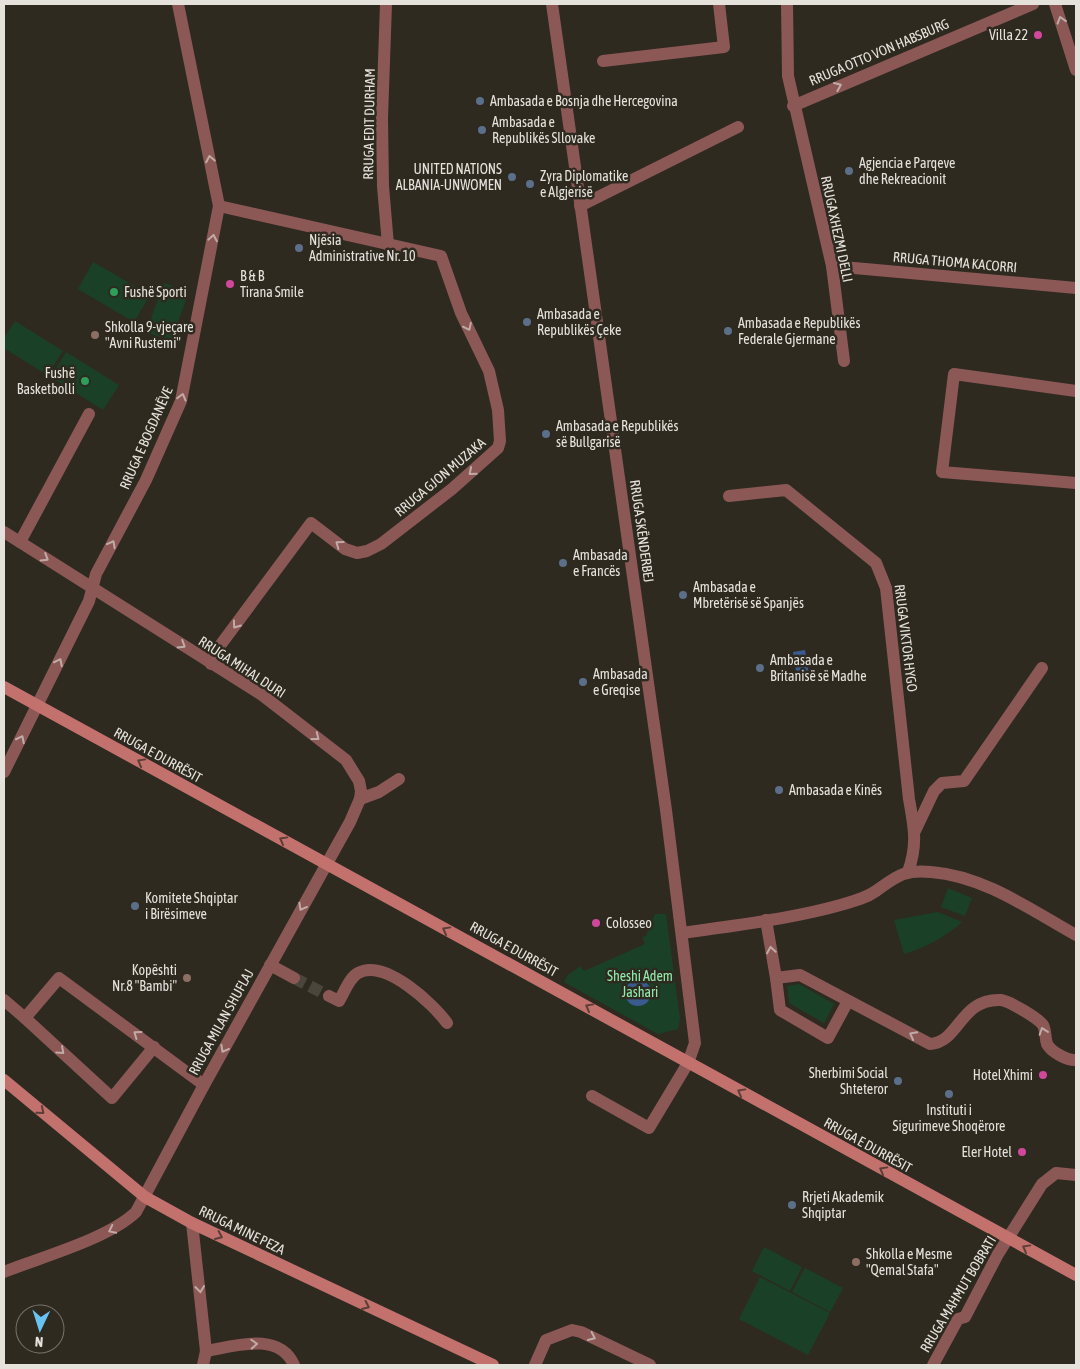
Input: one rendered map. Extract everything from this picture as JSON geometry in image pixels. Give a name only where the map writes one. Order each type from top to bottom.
[{"type":"main road","name":"RRUGA E DURRËSIT","points":[[4,687],[1076,1275]]},
{"type":"main road","name":"RRUGA MINE PEZA","points":[[4,1080],[145,1196],[192,1223],[493,1365]]},
{"type":"street","name":"RRUGA E BOGDANËVE","points":[[4,772],[8,754],[37,705],[89,601],[96,574],[146,480],[181,401],[219,206],[178,4]]},
{"type":"street","name":"RRUGA EDIT DURHAM","points":[[386,4],[382,118],[388,245]]},
{"type":"street","name":"RRUGA SKËNDERBEJ","points":[[552,4],[683,933],[695,1043],[688,1063],[649,1128],[592,1096]]},
{"type":"street","points":[[603,61],[724,47],[719,4]]},
{"type":"street","name":"RRUGA XHEZMI DELLI","points":[[787,4],[788,76],[793,106],[832,266],[844,361]]},
{"type":"street","name":"RRUGA OTTO VON HABSBURG","points":[[793,106],[1033,4]]},
{"type":"street","points":[[1056,4],[1076,70]]},
{"type":"street","points":[[580,206],[738,127]]},
{"type":"street","name":"RRUGA GJON MUZAKA","points":[[211,664],[216,651],[311,522],[345,549],[357,553],[367,552],[381,544],[452,489],[498,448],[500,441],[498,410],[490,371],[461,313],[441,256],[219,206]]},
{"type":"street","name":"RRUGA THOMA KACORRI","points":[[832,266],[1076,288]]},
{"type":"street","points":[[1076,391],[954,374],[942,472],[1076,483]]},
{"type":"street","points":[[20,542],[89,414]]},
{"type":"street","name":"RRUGA VIKTOR HYGO","points":[[729,496],[786,490],[876,563],[886,588],[909,798],[915,831],[914,854],[908,872]]},
{"type":"street","name":"RRUGA MIHAL DURI","points":[[4,532],[262,695],[346,760],[359,781],[360,799]]},
{"type":"street","name":"RRUGA VIKTOR HYGO","points":[[915,831],[934,791],[942,783],[964,781],[1042,668]]},
{"type":"street","points":[[326,864],[360,799],[378,792],[399,779]]},
{"type":"street","name":"RRUGA MILAN SHUFLAJ","points":[[4,1272],[105,1233],[124,1224],[136,1212],[326,864]]},
{"type":"street","points":[[683,933],[766,920],[863,898],[896,876],[908,872],[938,873],[974,882],[996,891],[1076,935]]},
{"type":"street","points":[[766,920],[780,1010],[828,1038],[848,1001]]},
{"type":"street","points":[[270,965],[294,978]]},
{"type":"street","points":[[329,996],[339,1002],[352,979],[359,972],[370,970],[382,972],[420,992],[447,1023]]},
{"type":"street","points":[[776,978],[800,976],[930,1044],[944,1040],[961,1019],[977,1005],[990,1000],[1003,1000],[1038,1020],[1044,1027],[1047,1044],[1053,1051],[1076,1060]]},
{"type":"street","points":[[25,1018],[59,978],[204,1085]]},
{"type":"street","points":[[4,1000],[112,1098],[154,1047]]},
{"type":"street","points":[[1008,1239],[1048,1178],[1056,1173],[1076,1175]]},
{"type":"street","points":[[192,1223],[206,1351],[202,1365]]},
{"type":"street","name":"RRUGA MAHMUT BOBRATI","points":[[933,1365],[958,1319],[965,1317],[1008,1239]]},
{"type":"street","points":[[535,1365],[546,1340],[572,1330],[581,1332],[650,1365]]},
{"type":"street","points":[[206,1351],[257,1343],[271,1344],[286,1353],[294,1365]]},
{"type":"green space","name":"Fushë Sporti","points":[[93,262],[150,295],[134,322],[78,289]]},
{"type":"green space","points":[[164,283],[189,292],[171,341],[146,332]]},
{"type":"green space","name":"Fushë Basketbolli","points":[[15,321],[63,351],[47,375],[4,348],[4,338]]},
{"type":"green space","name":"Fushë Basketbolli","points":[[66,352],[119,385],[103,410],[51,377]]},
{"type":"green space","points":[[948,888],[972,898],[965,916],[941,907]]},
{"type":"green space","points":[[938,912],[962,922],[934,941],[904,954],[894,920]]},
{"type":"green space","name":"Sheshi Adem Jashari","points":[[655,914],[666,914],[680,1019],[678,1029],[658,1034],[564,982],[567,976],[580,966],[584,971],[645,944],[642,937],[646,936]]},
{"type":"green space","points":[[799,984],[834,1004],[824,1023],[789,1003],[787,986]]},
{"type":"green space","points":[[764,1247],[802,1267],[790,1291],[752,1271]]},
{"type":"green space","points":[[805,1268],[843,1288],[830,1312],[792,1292]]},
{"type":"green space","points":[[760,1277],[830,1313],[808,1355],[739,1319]]},
{"type":"water","points":[[805,650],[809,675],[797,677],[793,652]]},
{"type":"water","points":[[638,980],[647,984],[651,993],[647,1002],[638,1006],[629,1002],[625,993],[629,984]]},
{"type":"tunnel","points":[[294,978],[329,996]]},
{"type":"place","name":"Villa 22","points":[[1038,35]]},
{"type":"place","name":"Ambasada e Bosnja dhe Hercegovina","points":[[480,101]]},
{"type":"place","name":"Ambasada e Republikës Sllovake","points":[[482,130]]},
{"type":"place","name":"Agjencia e Parqeve dhe Rekreacionit","points":[[849,171]]},
{"type":"place","name":"UNITED NATIONS ALBANIA-UNWOMEN","points":[[512,177]]},
{"type":"place","name":"Zyra Diplomatike e Algjerisë","points":[[530,184]]},
{"type":"place","name":"Njësia Administrative Nr. 10","points":[[299,248]]},
{"type":"place","name":"B & B Tirana Smile","points":[[230,284]]},
{"type":"place","name":"Fushë Sporti","points":[[114,292]]},
{"type":"place","name":"Ambasada e Republikës Çeke","points":[[527,322]]},
{"type":"place","name":"Ambasada e Republikës Federale Gjermane","points":[[728,331]]},
{"type":"place","name":"Shkolla 9-vjeçare \"Avni Rustemi\"","points":[[95,335]]},
{"type":"place","name":"Fushë Basketbolli","points":[[85,381]]},
{"type":"place","name":"Ambasada e Republikës së Bullgarisë","points":[[546,434]]},
{"type":"place","name":"Ambasada e Francës","points":[[563,563]]},
{"type":"place","name":"Ambasada e Mbretërisë së Spanjës","points":[[683,595]]},
{"type":"place","name":"Ambasada e Britanisë së Madhe","points":[[760,668]]},
{"type":"place","name":"Ambasada e Greqise","points":[[583,682]]},
{"type":"place","name":"Ambasada e Kinës","points":[[779,790]]},
{"type":"place","name":"Komitete Shqiptar i Birësimeve","points":[[135,906]]},
{"type":"place","name":"Colosseo","points":[[596,923]]},
{"type":"place","name":"Kopështi Nr.8 \"Bambi\"","points":[[187,978]]},
{"type":"place","name":"Hotel Xhimi","points":[[1043,1075]]},
{"type":"place","name":"Sherbimi Social Shteteror","points":[[898,1081]]},
{"type":"place","name":"Instituti i Sigurimeve Shoqërore","points":[[949,1094]]},
{"type":"place","name":"Eler Hotel","points":[[1022,1152]]},
{"type":"place","name":"Rrjeti Akademik Shqiptar","points":[[792,1205]]},
{"type":"place","name":"Shkolla e Mesme \"Qemal Stafa\"","points":[[856,1262]]}]
